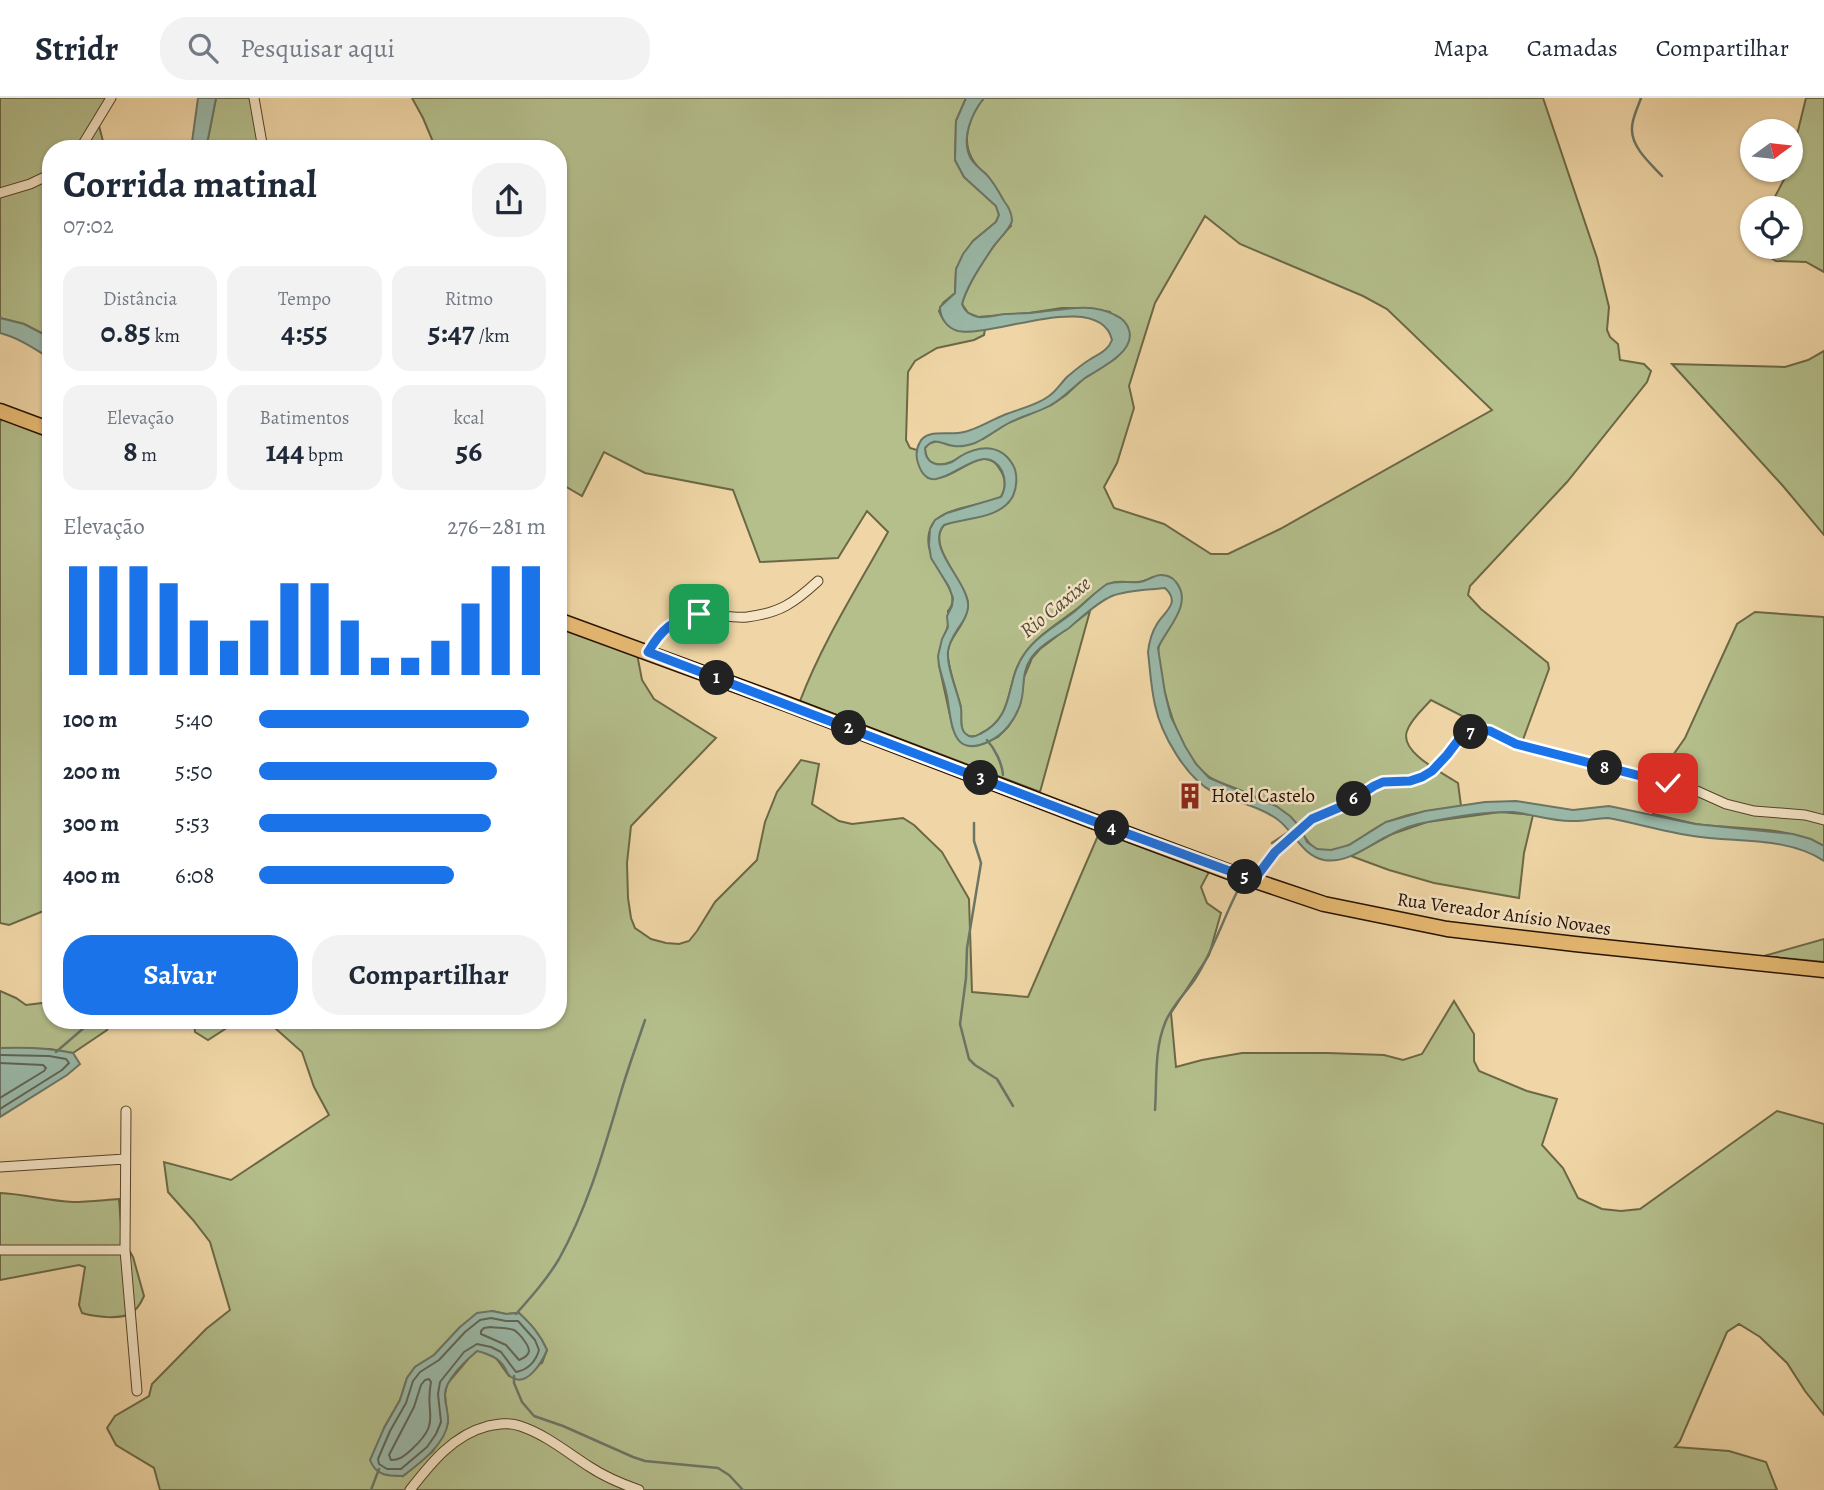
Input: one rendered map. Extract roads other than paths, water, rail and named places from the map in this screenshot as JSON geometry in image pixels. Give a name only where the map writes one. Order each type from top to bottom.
[{"type":"main road","points":[[0,411],[42,427]]},
{"type":"main road","name":"Rua Vereador Anísio Novaes","points":[[567,623],[1090,820],[1324,904],[1447,929],[1824,970]]},
{"type":"street","points":[[86,140],[111,98]]},
{"type":"street","points":[[254,98],[261,140]]},
{"type":"street","points":[[0,193],[42,178]]},
{"type":"street","points":[[648,652],[659,635],[680,620],[699,614],[743,617],[775,611],[789,605],[818,581]]},
{"type":"street","points":[[1254,880],[1275,852],[1312,819],[1345,805],[1383,782],[1410,781],[1422,777],[1432,771],[1463,734],[1479,730],[1490,731],[1516,744],[1697,791],[1726,804],[1754,811],[1805,815],[1824,820]]},
{"type":"street","points":[[127,1111],[125,1250],[137,1391]]},
{"type":"street","points":[[0,1167],[125,1159]]},
{"type":"street","points":[[0,1251],[125,1250]]},
{"type":"street","points":[[410,1490],[440,1454],[461,1437],[480,1428],[498,1424],[521,1426],[593,1469],[639,1490]]},
{"type":"water","points":[[198,98],[216,98],[208,140],[192,140]]},
{"type":"water","points":[[966,98],[984,98],[969,127],[968,151],[973,161],[996,187],[1012,221],[971,282],[962,304],[965,309],[970,314],[981,317],[1095,308],[1122,319],[1128,327],[1130,338],[1127,346],[1115,359],[1051,405],[1012,421],[975,443],[956,446],[936,441],[925,448],[930,461],[942,464],[975,450],[990,448],[1008,458],[1015,469],[1016,485],[1013,496],[1000,510],[944,525],[939,534],[944,555],[967,598],[967,613],[951,642],[948,657],[966,734],[971,737],[978,735],[1000,718],[1019,664],[1041,636],[1107,584],[1140,582],[1163,575],[1176,582],[1181,590],[1182,599],[1177,616],[1158,648],[1171,717],[1185,746],[1209,778],[1276,806],[1290,816],[1300,827],[1307,842],[1317,849],[1331,850],[1349,845],[1386,822],[1425,811],[1485,802],[1516,801],[1573,810],[1609,806],[1695,824],[1793,834],[1824,846],[1824,861],[1809,853],[1777,844],[1693,836],[1608,818],[1564,821],[1513,812],[1493,812],[1419,824],[1396,832],[1342,859],[1324,860],[1316,857],[1277,819],[1262,810],[1213,792],[1203,785],[1184,766],[1169,742],[1155,705],[1148,652],[1155,627],[1172,603],[1170,593],[1165,588],[1118,594],[1095,606],[1031,658],[1025,670],[1018,711],[1004,730],[990,741],[977,746],[968,746],[961,742],[953,727],[938,656],[948,627],[947,616],[953,598],[931,558],[930,529],[935,520],[947,513],[1001,497],[1005,481],[1002,471],[993,461],[982,459],[945,476],[934,479],[925,476],[917,461],[919,445],[928,435],[969,431],[1033,405],[1054,392],[1075,370],[1105,350],[1112,340],[1103,325],[1088,318],[1043,319],[974,331],[954,330],[943,319],[940,307],[955,293],[956,269],[963,254],[973,241],[996,222],[999,215],[996,206],[964,177],[955,160],[956,121]]},
{"type":"water","points":[[0,318],[24,324],[42,333],[42,354],[20,341],[0,333]]},
{"type":"water","points":[[0,1048],[37,1048],[73,1053],[80,1064],[0,1117]]},
{"type":"water","points":[[477,1313],[519,1313],[535,1330],[547,1350],[538,1367],[523,1379],[517,1379],[511,1377],[496,1359],[477,1351],[457,1370],[446,1388],[448,1422],[437,1446],[403,1476],[379,1472],[370,1460],[400,1400],[407,1378],[415,1367],[434,1355]]},
{"type":"waterway","points":[[1641,98],[1633,122],[1633,137],[1643,155],[1662,176]]},
{"type":"waterway","points":[[987,740],[998,756],[1003,775]]},
{"type":"waterway","points":[[974,823],[974,841],[981,863],[967,948],[960,1024],[969,1059],[997,1079],[1013,1106]]},
{"type":"waterway","points":[[1272,843],[1293,829]]},
{"type":"waterway","points":[[1155,1110],[1161,1033],[1171,1011],[1191,984],[1213,946],[1238,890]]},
{"type":"waterway","points":[[516,1314],[554,1266],[579,1219],[645,1020]]},
{"type":"waterway","points":[[56,1052],[83,1029]]},
{"type":"waterway","points":[[514,1376],[522,1402],[534,1416],[645,1461],[718,1468],[743,1490]]},
{"type":"waterway","points":[[371,1490],[379,1469]]},
{"type":"place","name":"Hotel Castelo","points":[[1190,796]]},
{"type":"water label","name":"Rio Caxixe","points":[[1055,607]]}]
